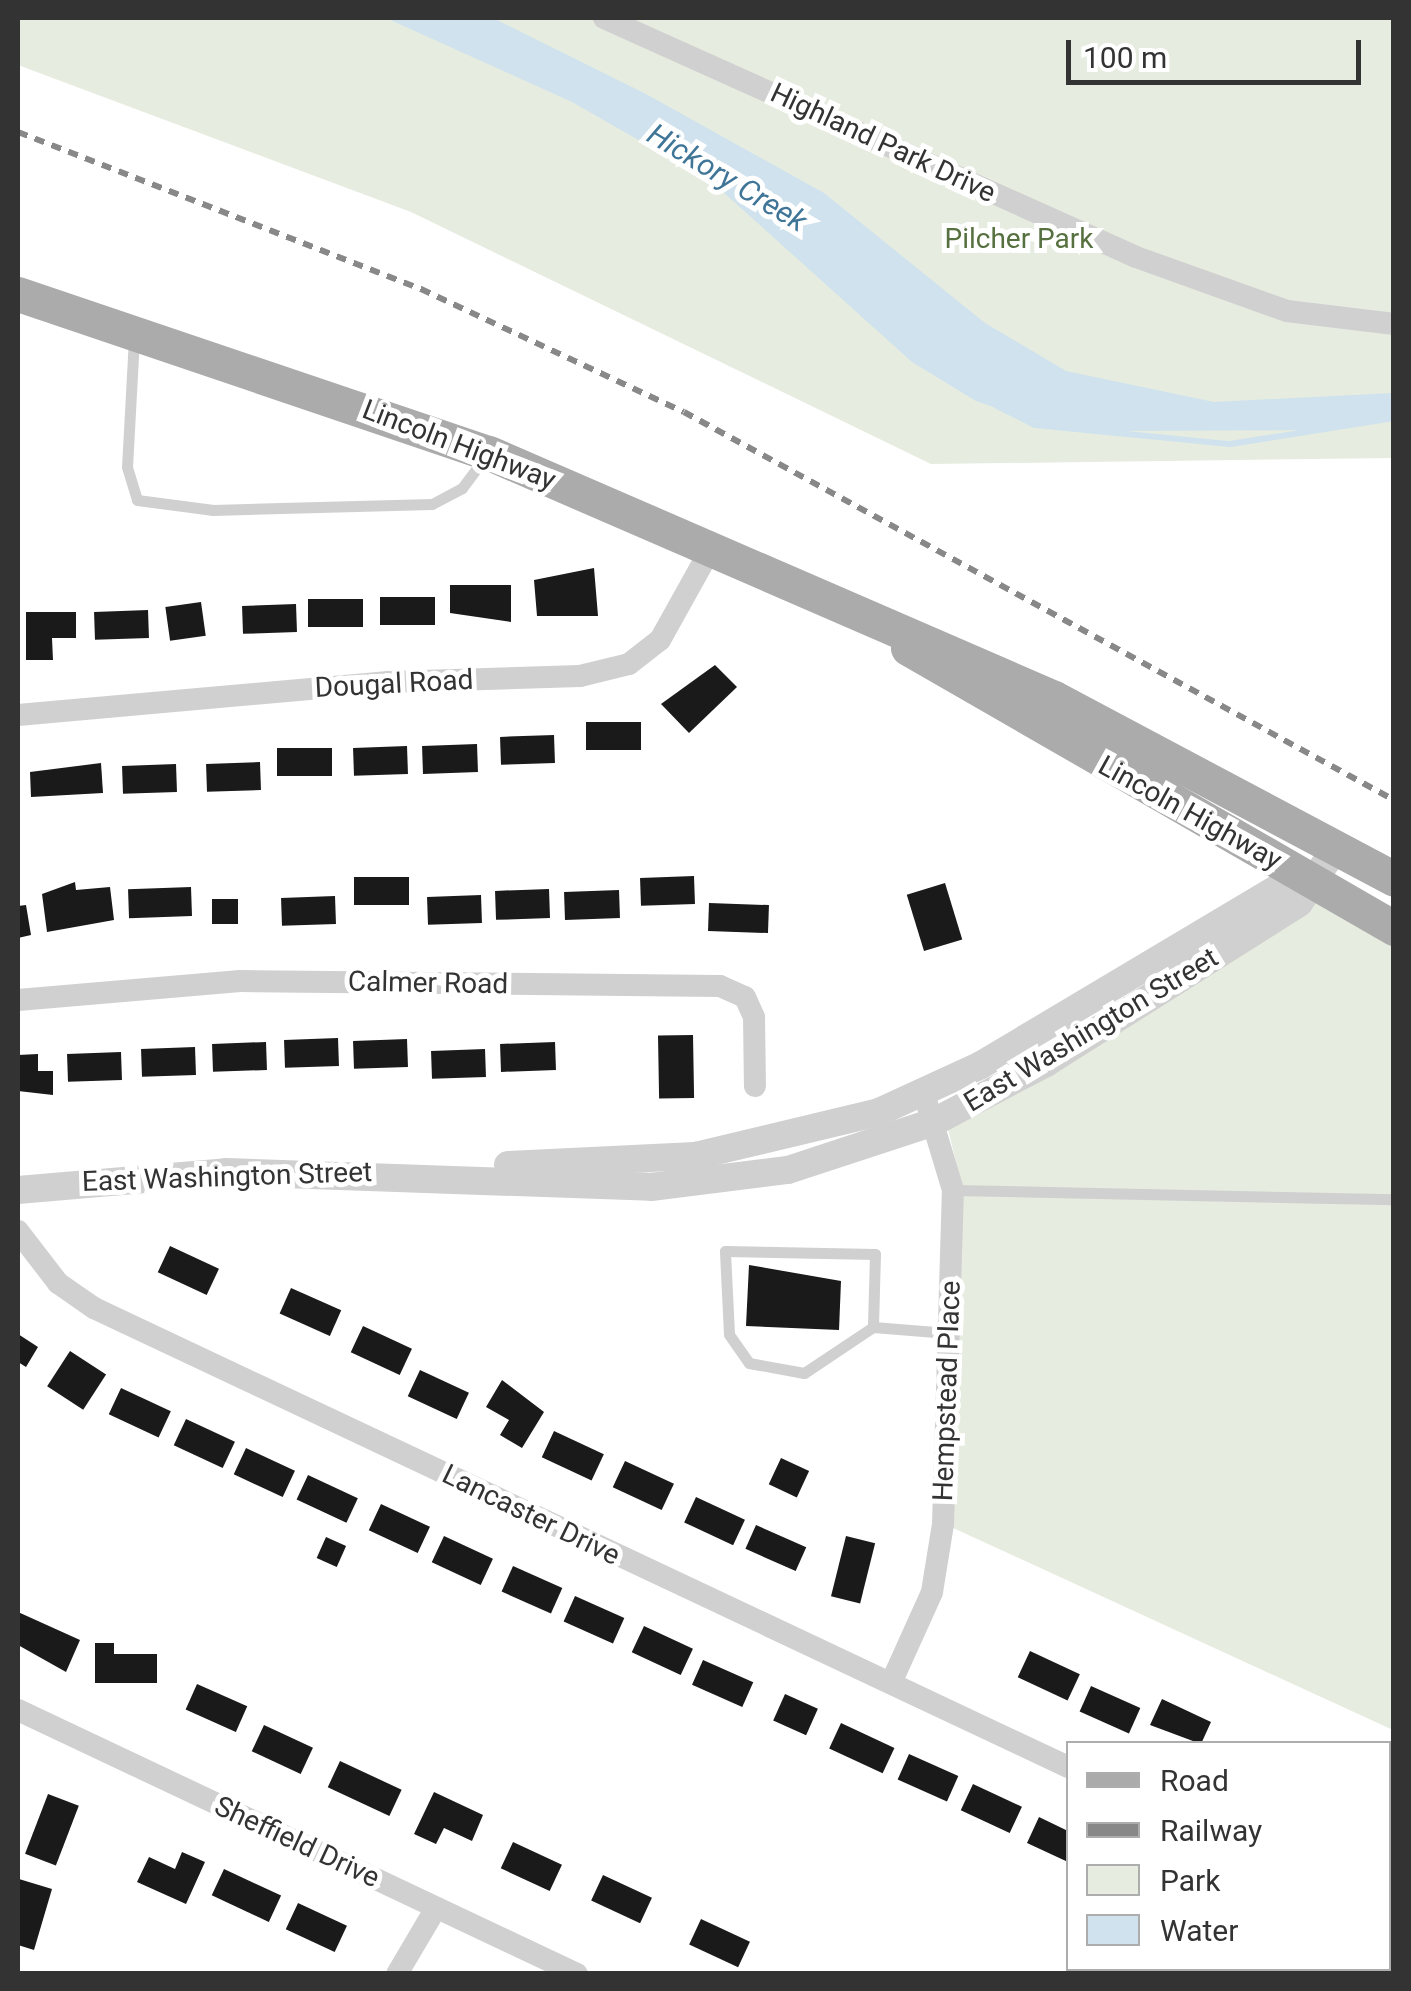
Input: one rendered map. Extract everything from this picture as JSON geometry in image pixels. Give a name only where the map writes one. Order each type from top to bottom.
[{"type":"main road","name":"Lincoln Highway","points":[[18,294],[134,330],[489,454],[888,632],[1054,698],[1394,879]]},
{"type":"main road","name":"Lincoln Highway","points":[[888,632],[952,681],[1394,928]]},
{"type":"street","name":"Highland Park Drive","points":[[604,18],[634,22],[1136,256],[1287,310],[1394,324]]},
{"type":"street","name":"Dougal Road","points":[[18,715],[389,682],[580,676],[629,664],[660,640],[710,550]]},
{"type":"street","name":"East Washington Street","points":[[18,1190],[163,1174],[437,1173],[698,1184],[788,1170],[934,1122],[1298,903],[1336,847]]},
{"type":"street","name":"East Washington Street","points":[[437,1173],[738,1150],[924,1094],[1286,883],[1312,881]]},
{"type":"street","name":"Calmer Road","points":[[18,1000],[240,982],[720,986],[745,997],[754,1016],[755,1086]]},
{"type":"street","name":"Hempstead Place","points":[[891,1683],[932,1592],[948,1334],[953,1190],[924,1094]]},
{"type":"street","name":"Lancaster Drive","points":[[18,1232],[58,1283],[94,1308],[1066,1766]]},
{"type":"street","name":"Sheffield Drive","points":[[20,1718],[577,1974]]},
{"type":"street","points":[[397,1974],[436,1908]]},
{"type":"lane","points":[[134,330],[127,467],[137,500],[213,510],[432,504],[462,488],[489,454]]},
{"type":"lane","points":[[953,1190],[1394,1198]]},
{"type":"lane","points":[[874,1327],[875,1254],[726,1251],[729,1334],[749,1362],[804,1373],[874,1327],[948,1334]]},
{"type":"green space","name":"Pilcher Park","points":[[18,18],[1393,18],[1393,458],[931,464],[411,212],[18,65]]},
{"type":"green space","points":[[1313,894],[1393,938],[1393,1730],[951,1527],[961,1183],[948,1129]]},
{"type":"water","points":[[386,18],[493,18],[646,94],[824,193],[985,323],[1066,371],[1214,402],[1393,393],[1393,418],[1308,430],[1114,431],[1037,422],[976,401],[912,362],[712,182],[572,102]]},
{"type":"building","points":[[594,568],[598,616],[537,616],[534,580]]},
{"type":"building","points":[[450,585],[511,585],[511,622],[450,613]]},
{"type":"building","points":[[380,597],[435,597],[435,625],[380,625]]},
{"type":"building","points":[[308,599],[363,599],[363,627],[308,627]]},
{"type":"building","points":[[201,602],[206,636],[170,641],[165,607]]},
{"type":"building","points":[[296,604],[297,632],[243,634],[242,606]]},
{"type":"building","points":[[148,610],[149,638],[95,640],[94,612]]},
{"type":"building","points":[[26,612],[76,612],[76,638],[52,638],[53,660],[26,660]]},
{"type":"building","points":[[715,665],[737,687],[689,733],[661,704]]},
{"type":"building","points":[[586,722],[641,722],[641,750],[586,750]]},
{"type":"building","points":[[554,735],[555,763],[501,765],[500,737]]},
{"type":"building","points":[[477,744],[478,772],[423,774],[422,746]]},
{"type":"building","points":[[407,746],[408,774],[354,776],[353,748]]},
{"type":"building","points":[[277,748],[332,748],[332,776],[277,776]]},
{"type":"building","points":[[260,762],[261,790],[207,792],[206,764]]},
{"type":"building","points":[[101,763],[103,793],[31,797],[30,772]]},
{"type":"building","points":[[176,764],[177,792],[123,794],[122,766]]},
{"type":"building","points":[[694,876],[695,904],[641,906],[640,878]]},
{"type":"building","points":[[354,877],[409,877],[409,905],[354,905]]},
{"type":"building","points":[[75,882],[76,890],[110,887],[114,920],[47,932],[42,894]]},
{"type":"building","points":[[945,883],[962,939],[924,951],[907,895]]},
{"type":"building","points":[[191,887],[192,916],[129,918],[128,889]]},
{"type":"building","points":[[549,889],[550,918],[496,920],[495,891]]},
{"type":"building","points":[[619,890],[620,918],[565,920],[564,892]]},
{"type":"building","points":[[481,895],[482,923],[428,925],[427,897]]},
{"type":"building","points":[[335,896],[336,924],[282,926],[281,898]]},
{"type":"building","points":[[212,899],[238,899],[238,924],[212,924]]},
{"type":"building","points":[[709,903],[769,905],[768,933],[708,931]]},
{"type":"building","points":[[26,905],[31,935],[18,938],[18,906]]},
{"type":"building","points":[[693,1035],[694,1098],[659,1099],[658,1036]]},
{"type":"building","points":[[338,1038],[339,1066],[285,1068],[284,1040]]},
{"type":"building","points":[[407,1039],[408,1067],[354,1069],[353,1041]]},
{"type":"building","points":[[266,1042],[267,1070],[213,1072],[212,1044]]},
{"type":"building","points":[[555,1042],[556,1070],[501,1072],[500,1044]]},
{"type":"building","points":[[195,1047],[196,1075],[142,1077],[141,1049]]},
{"type":"building","points":[[485,1049],[486,1077],[432,1079],[431,1051]]},
{"type":"building","points":[[121,1052],[122,1080],[68,1082],[67,1054]]},
{"type":"building","points":[[38,1054],[38,1071],[53,1071],[53,1095],[18,1091],[18,1055]]},
{"type":"building","points":[[170,1246],[219,1269],[207,1295],[158,1272]]},
{"type":"building","points":[[749,1265],[841,1281],[839,1330],[746,1326]]},
{"type":"building","points":[[291,1288],[341,1310],[330,1336],[280,1314]]},
{"type":"building","points":[[363,1326],[412,1349],[400,1375],[351,1352]]},
{"type":"building","points":[[18,1334],[38,1347],[26,1367],[18,1362]]},
{"type":"building","points":[[70,1351],[106,1374],[83,1410],[47,1386]]},
{"type":"building","points":[[420,1370],[469,1393],[457,1419],[408,1396]]},
{"type":"building","points":[[502,1380],[544,1412],[522,1448],[500,1435],[509,1420],[486,1407]]},
{"type":"building","points":[[121,1388],[171,1411],[159,1438],[109,1414]]},
{"type":"building","points":[[186,1419],[235,1442],[223,1468],[174,1445]]},
{"type":"building","points":[[554,1431],[604,1454],[592,1481],[542,1457]]},
{"type":"building","points":[[246,1448],[295,1471],[283,1497],[234,1474]]},
{"type":"building","points":[[781,1458],[809,1471],[797,1497],[769,1484]]},
{"type":"building","points":[[625,1461],[674,1484],[662,1510],[613,1487]]},
{"type":"building","points":[[308,1475],[358,1498],[346,1523],[297,1499]]},
{"type":"building","points":[[696,1497],[745,1520],[733,1545],[684,1522]]},
{"type":"building","points":[[381,1504],[430,1527],[418,1553],[369,1530]]},
{"type":"building","points":[[756,1525],[806,1547],[796,1571],[745,1549]]},
{"type":"building","points":[[444,1536],[493,1559],[481,1585],[432,1562]]},
{"type":"building","points":[[846,1536],[875,1543],[860,1603],[831,1596]]},
{"type":"building","points":[[326,1537],[346,1546],[337,1567],[317,1558]]},
{"type":"building","points":[[513,1566],[562,1588],[551,1614],[502,1592]]},
{"type":"building","points":[[575,1596],[624,1618],[613,1644],[564,1622]]},
{"type":"building","points":[[18,1612],[80,1640],[66,1672],[18,1645]]},
{"type":"building","points":[[644,1626],[693,1649],[681,1675],[632,1652]]},
{"type":"building","points":[[95,1643],[114,1643],[114,1654],[157,1654],[157,1683],[95,1683]]},
{"type":"building","points":[[1030,1651],[1080,1674],[1068,1701],[1018,1677]]},
{"type":"building","points":[[703,1660],[753,1682],[742,1707],[692,1685]]},
{"type":"building","points":[[197,1684],[247,1706],[236,1732],[186,1710]]},
{"type":"building","points":[[1091,1686],[1140,1708],[1129,1734],[1080,1712]]},
{"type":"building","points":[[785,1694],[818,1709],[806,1735],[773,1720]]},
{"type":"building","points":[[1162,1699],[1211,1722],[1202,1741],[1150,1725]]},
{"type":"building","points":[[841,1723],[894,1748],[883,1773],[829,1748]]},
{"type":"building","points":[[264,1725],[313,1748],[301,1774],[252,1751]]},
{"type":"building","points":[[909,1754],[958,1776],[947,1802],[898,1780]]},
{"type":"building","points":[[340,1761],[402,1790],[389,1816],[328,1787]]},
{"type":"building","points":[[973,1784],[1022,1807],[1010,1833],[961,1810]]},
{"type":"building","points":[[434,1792],[483,1815],[472,1841],[444,1828],[436,1844],[414,1834]]},
{"type":"building","points":[[48,1794],[79,1806],[56,1866],[25,1854]]},
{"type":"building","points":[[1039,1817],[1066,1830],[1066,1861],[1027,1843]]},
{"type":"building","points":[[513,1842],[562,1865],[550,1891],[501,1868]]},
{"type":"building","points":[[182,1852],[205,1862],[186,1904],[137,1882],[149,1857],[175,1869]]},
{"type":"building","points":[[224,1869],[281,1896],[269,1922],[212,1895]]},
{"type":"building","points":[[603,1875],[652,1898],[640,1923],[591,1900]]},
{"type":"building","points":[[19,1879],[52,1889],[34,1950],[18,1945]]},
{"type":"building","points":[[298,1903],[347,1926],[335,1952],[286,1929]]},
{"type":"building","points":[[701,1919],[750,1942],[738,1967],[689,1944]]},
{"type":"waterway","name":"Hickory Creek","points":[[997,406],[1035,425],[1230,444],[1394,418]]},
{"type":"railway","points":[[18,132],[421,289],[684,412],[1394,800]]}]
